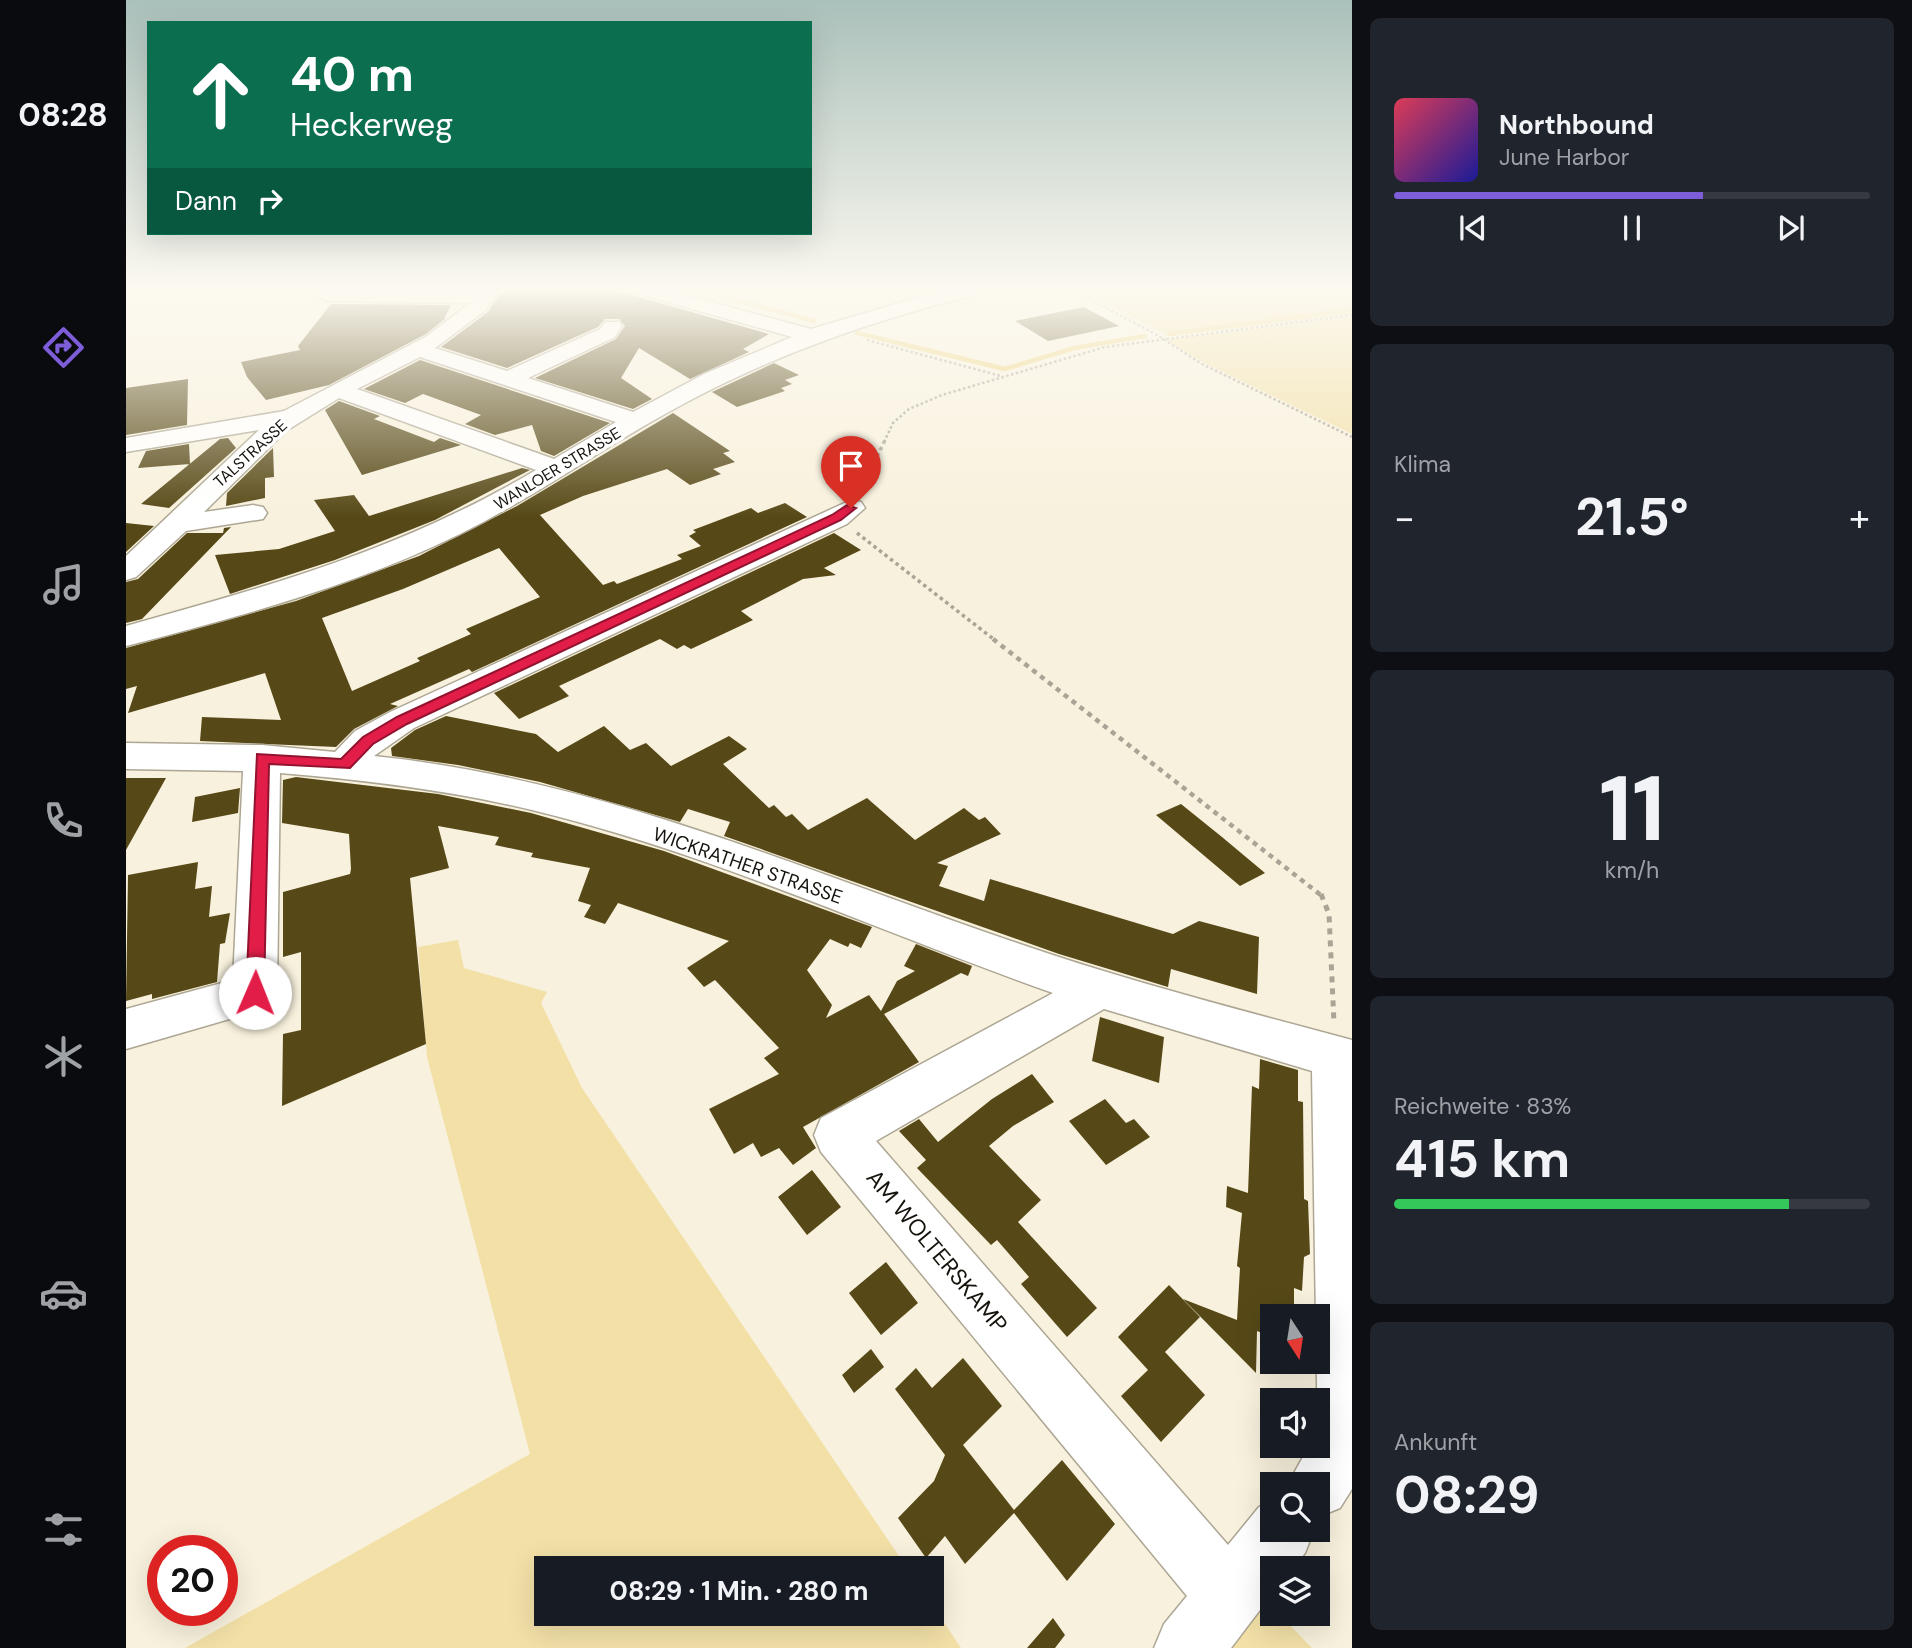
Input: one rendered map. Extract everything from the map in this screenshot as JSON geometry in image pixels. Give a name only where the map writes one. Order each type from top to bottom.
[{"type":"street","name":"TALSTRASSE","points":[[126,570],[290,417],[387,364]]},
{"type":"street","points":[[462,364],[636,421]]},
{"type":"street","points":[[509,379],[541,364]]},
{"type":"street","name":"WANLOER STRASSE","points":[[126,636],[316,581],[401,550],[478,514],[636,421],[744,364]]},
{"type":"street","points":[[337,390],[555,469]]},
{"type":"street","points":[[126,445],[290,417]]},
{"type":"street","points":[[174,524],[253,513]]},
{"type":"street","points":[[345,764],[368,740],[402,720],[844,513]]},
{"type":"street","name":"WICKRATHER STRASSE","points":[[126,755],[262,758],[345,764],[445,778],[566,804],[686,842],[1100,989],[1343,1059]]},
{"type":"street","points":[[126,1029],[255,993],[262,758]]},
{"type":"street","name":"AM WOLTERSKAMP","points":[[1100,989],[839,1135],[1228,1595]]},
{"type":"street","points":[[1327,1472],[1340,1453],[1345,1427],[1343,1059]]},
{"type":"street","points":[[1188,1648],[1272,1542]]},
{"type":"path","points":[[951,364],[1002,376]]},
{"type":"path","points":[[1045,364],[925,401],[898,417],[886,434],[844,513],[1320,892],[1329,914],[1343,1059]]},
{"type":"path","points":[[1204,364],[1352,437]]},
{"type":"shaded area","points":[[1206,364],[1352,364],[1352,434]]},
{"type":"shaded area","points":[[458,940],[464,968],[547,992],[541,1003],[582,1088],[899,1556],[534,1556],[534,1626],[944,1626],[944,1622],[961,1648],[185,1648],[224,1626],[238,1626],[238,1618],[530,1454],[427,1057],[418,947]]},
{"type":"shaded area","points":[[1260,1595],[1260,1626],[1291,1626],[1312,1648],[1222,1648]]},
{"type":"building","points":[[242,364],[369,364],[329,385],[266,400],[247,377]]},
{"type":"building","points":[[412,364],[432,364],[610,423],[554,456],[541,451],[532,425],[495,435],[465,424],[481,415],[423,394],[405,403],[364,389]]},
{"type":"building","points":[[494,364],[516,364],[507,368]]},
{"type":"building","points":[[564,364],[629,364],[621,378],[652,399],[633,409],[535,378]]},
{"type":"building","points":[[665,364],[723,364],[690,379]]},
{"type":"building","points":[[772,364],[799,375],[785,380],[792,384],[781,388],[785,391],[737,407],[712,392]]},
{"type":"building","points":[[188,379],[187,425],[126,435],[126,388]]},
{"type":"building","points":[[339,401],[380,416],[374,419],[434,442],[440,438],[461,445],[362,475],[325,410]]},
{"type":"building","points":[[673,413],[730,451],[723,453],[735,462],[713,469],[721,474],[690,485],[667,469],[583,496],[540,515],[603,585],[614,581],[617,584],[682,559],[677,555],[701,546],[689,536],[696,532],[693,530],[751,508],[758,513],[785,503],[807,517],[472,672],[469,669],[390,704],[398,706],[354,729],[336,747],[200,741],[202,717],[281,720],[265,673],[128,713],[137,686],[126,689],[126,648],[296,601],[419,556],[517,506]],"holes":[[[499,548],[540,597],[466,629],[471,634],[417,658],[420,661],[352,691],[322,618],[403,589]]]},
{"type":"building","points":[[228,438],[236,448],[169,508],[141,504],[220,439]]},
{"type":"building","points":[[189,444],[190,464],[138,468],[146,451]]},
{"type":"building","points":[[273,448],[274,477],[265,478],[265,498],[226,506],[227,493]]},
{"type":"building","points":[[522,468],[530,470],[435,520],[335,560],[230,594],[215,555],[279,549],[335,531],[314,500],[354,495],[369,516]]},
{"type":"building","points":[[126,523],[154,526],[126,552]]},
{"type":"building","points":[[231,527],[142,619],[126,623],[126,582],[138,579],[187,533],[223,533],[224,528]]},
{"type":"building","points":[[834,533],[861,550],[824,568],[836,575],[803,579],[741,611],[753,620],[691,649],[684,645],[677,649],[660,639],[559,686],[569,696],[519,719],[494,693]]},
{"type":"building","points":[[446,716],[536,734],[558,752],[604,726],[630,750],[646,743],[671,766],[729,736],[747,749],[723,764],[769,808],[774,805],[786,817],[792,814],[808,830],[867,798],[915,840],[964,808],[979,820],[985,817],[1001,834],[937,863],[948,866],[939,886],[984,901],[990,879],[1173,934],[1199,921],[1259,937],[1257,994],[1171,969],[1168,987],[1059,954],[724,836],[730,822],[688,809],[680,822],[540,782],[458,765],[392,756],[391,748],[415,730]]},
{"type":"building","points":[[296,777],[438,794],[531,813],[664,851],[872,927],[861,948],[850,943],[848,947],[830,939],[807,970],[832,1005],[826,1018],[869,995],[881,1011],[897,981],[915,971],[904,966],[916,944],[972,966],[968,976],[961,973],[884,1014],[919,1062],[803,1127],[816,1148],[793,1165],[779,1148],[761,1157],[753,1143],[734,1154],[709,1109],[779,1074],[764,1058],[779,1048],[715,980],[704,987],[687,968],[729,941],[618,903],[605,924],[584,917],[591,905],[578,901],[590,868],[531,857],[533,853],[495,845],[499,837],[438,826],[449,868],[410,878],[426,1044],[282,1106],[283,1034],[301,1030],[301,952],[283,957],[283,892],[350,874],[351,869],[349,834],[282,823],[283,780]]},
{"type":"building","points":[[126,778],[166,778],[126,850]]},
{"type":"building","points":[[240,788],[238,813],[192,822],[195,797]]},
{"type":"building","points":[[1181,804],[1265,873],[1240,886],[1156,815]]},
{"type":"building","points":[[198,862],[195,889],[212,886],[209,917],[230,913],[225,943],[220,944],[217,982],[152,999],[152,994],[126,1001],[128,875]]},
{"type":"building","points":[[1100,1017],[1164,1037],[1159,1083],[1092,1061]]},
{"type":"building","points":[[1260,1059],[1298,1070],[1298,1101],[1303,1102],[1304,1199],[1308,1201],[1310,1254],[1304,1257],[1302,1291],[1294,1288],[1294,1304],[1260,1304],[1256,1373],[1183,1299],[1237,1320],[1240,1268],[1237,1266],[1242,1213],[1226,1207],[1227,1186],[1248,1193],[1252,1086],[1259,1089]]},
{"type":"building","points":[[1032,1074],[1054,1102],[1013,1126],[989,1146],[1041,1200],[1018,1222],[1097,1308],[1067,1337],[1021,1284],[1029,1277],[997,1240],[991,1245],[917,1168],[926,1160],[899,1131],[919,1119],[938,1142],[992,1099]]},
{"type":"building","points":[[1105,1099],[1126,1123],[1134,1119],[1150,1137],[1106,1165],[1069,1121]]},
{"type":"building","points":[[812,1170],[841,1207],[807,1235],[778,1197]]},
{"type":"building","points":[[886,1262],[918,1303],[881,1335],[849,1293]]},
{"type":"building","points":[[1169,1285],[1200,1317],[1165,1352],[1205,1395],[1161,1442],[1121,1396],[1148,1370],[1118,1337]]},
{"type":"building","points":[[871,1349],[884,1367],[854,1393],[842,1375]]},
{"type":"building","points":[[963,1358],[1002,1406],[963,1445],[1014,1510],[1062,1460],[1115,1524],[1067,1581],[1014,1513],[965,1564],[945,1536],[928,1556],[925,1556],[898,1518],[934,1481],[945,1455],[895,1389],[916,1368],[932,1388]]},
{"type":"building","points":[[1053,1618],[1065,1635],[1055,1648],[1027,1648]]},
{"type":"waterway","points":[[984,364],[1005,369],[1022,364]]},
{"type":"route","points":[[255,993],[262,758],[345,764],[368,740],[402,720],[530,659],[638,612],[836,518],[851,508]]}]
